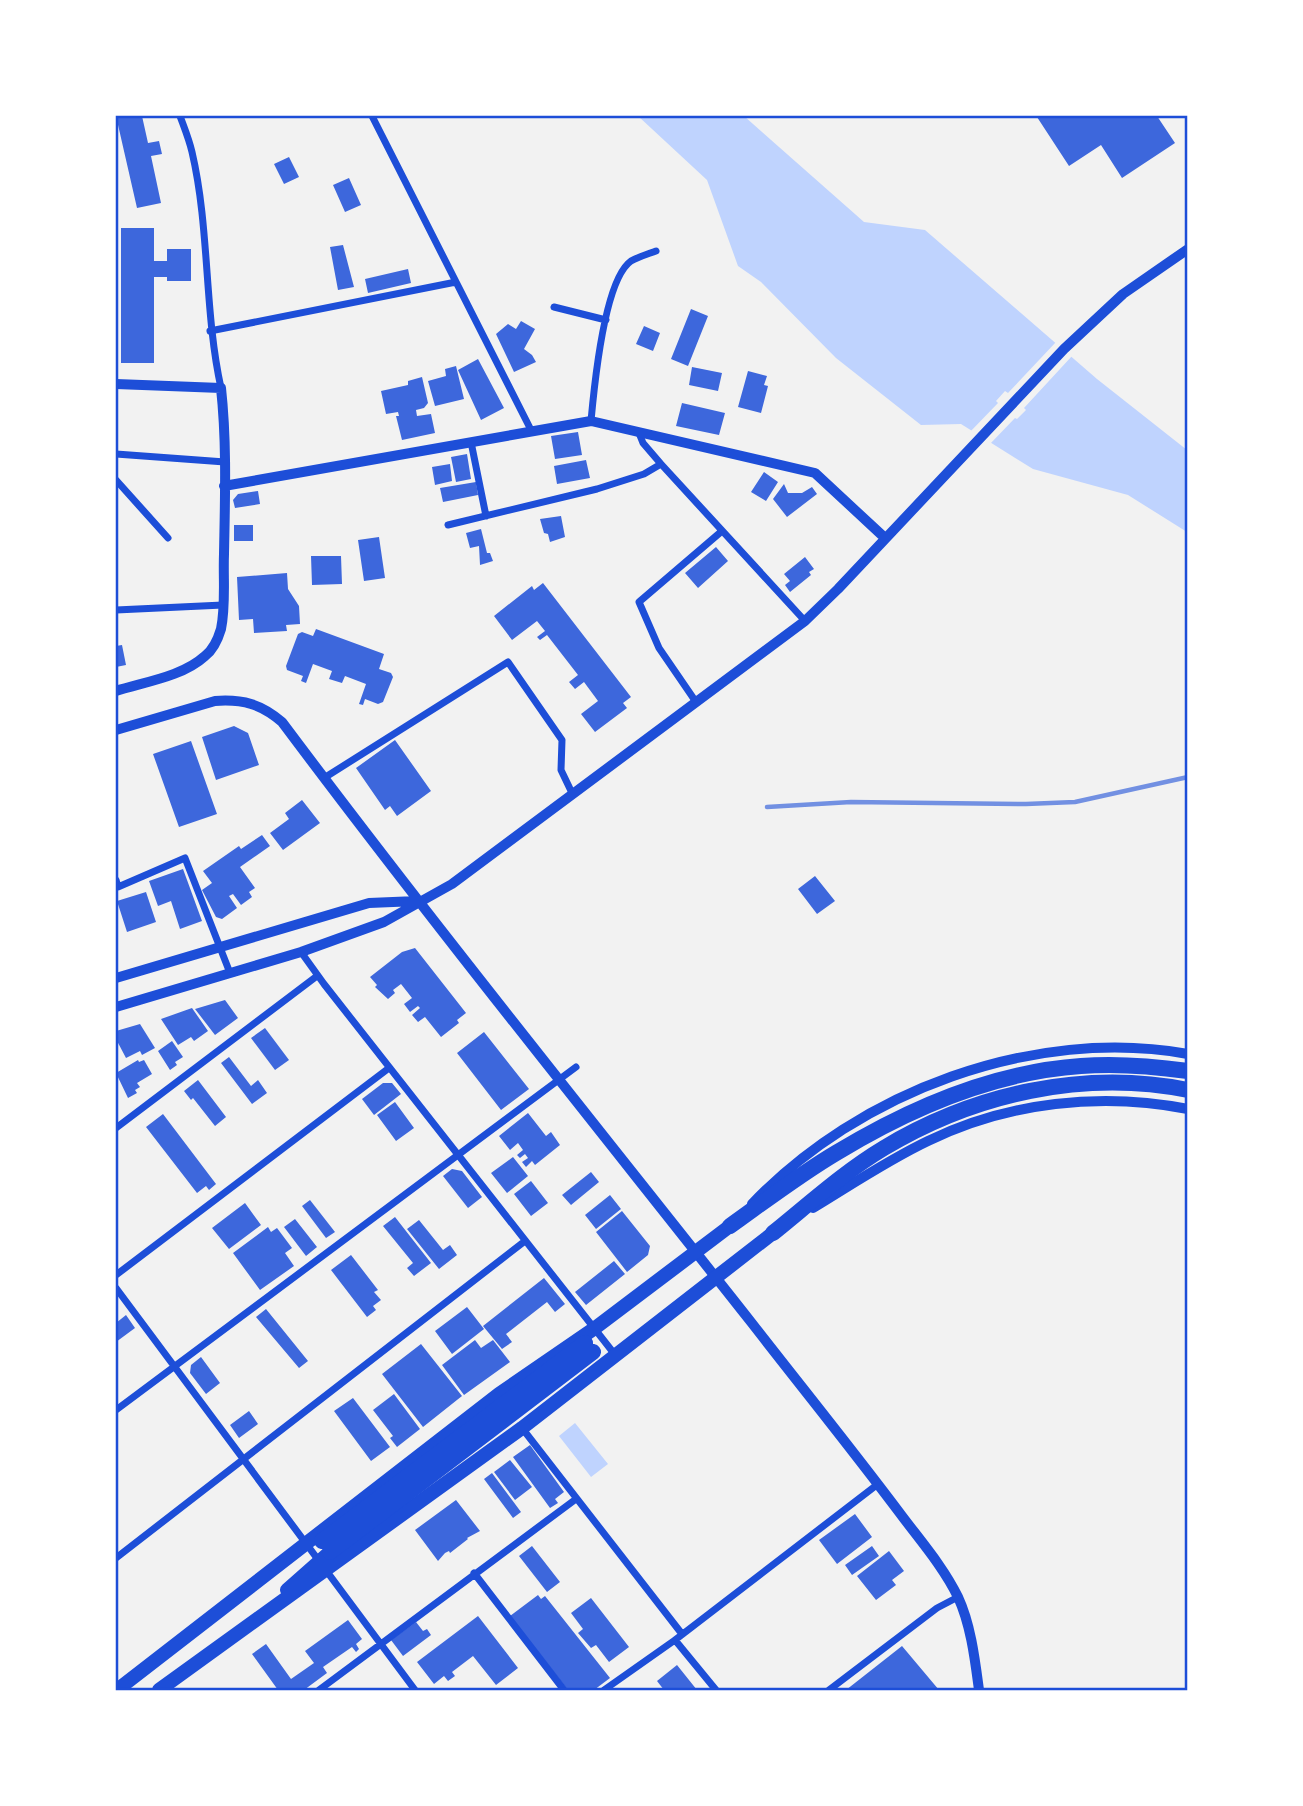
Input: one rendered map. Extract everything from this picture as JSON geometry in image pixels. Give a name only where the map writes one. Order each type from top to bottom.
[{"type":"highway","points":[[159,1690],[244,1628],[318,1554],[499,1394],[595,1328],[730,1226],[836,1153],[908,1114],[990,1083],[1079,1066],[1149,1066],[1188,1071]]},
{"type":"highway","points":[[117,1690],[225,1608],[522,1428],[848,1172],[921,1127],[975,1105],[1013,1094],[1078,1084],[1141,1084],[1188,1090]]},
{"type":"highway","points":[[318,1554],[589,1348]]},
{"type":"street","points":[[116,691],[176,672],[206,656],[221,629],[225,462],[220,388],[210,331],[200,208],[192,152],[180,116]]},
{"type":"street","points":[[372,116],[531,430]]},
{"type":"street","points":[[116,1007],[301,952],[384,922],[452,884],[805,621],[1064,349],[1123,294],[1188,249]]},
{"type":"street","points":[[591,421],[595,372],[618,278],[630,262],[656,251]]},
{"type":"street","points":[[210,331],[456,282]]},
{"type":"street","points":[[554,307],[606,320]]},
{"type":"street","points":[[116,384],[220,388]]},
{"type":"street","points":[[225,486],[591,421],[815,473],[885,538]]},
{"type":"street","points":[[639,433],[643,443],[661,464],[805,621]]},
{"type":"street","points":[[471,442],[486,516]]},
{"type":"street","points":[[116,454],[225,462]]},
{"type":"street","points":[[448,526],[597,489],[644,474],[661,464]]},
{"type":"street","points":[[116,480],[168,538]]},
{"type":"street","points":[[696,702],[659,648],[639,602],[722,531]]},
{"type":"street","points":[[116,610],[223,605]]},
{"type":"street","points":[[324,778],[508,662],[562,740],[561,770],[572,793]]},
{"type":"street","points":[[116,730],[215,701],[249,702],[268,710],[282,722],[394,871],[878,1484],[945,1574],[958,1597],[970,1636],[979,1690]]},
{"type":"street","points":[[116,880],[118,887],[185,858],[230,973]]},
{"type":"street","points":[[116,978],[364,905],[420,901]]},
{"type":"street","points":[[301,952],[615,1356]]},
{"type":"street","points":[[116,1128],[317,976]]},
{"type":"street","points":[[730,1226],[804,1154],[878,1108],[934,1084],[1012,1059],[1068,1050],[1129,1049],[1188,1054]]},
{"type":"street","points":[[116,1410],[576,1067]]},
{"type":"street","points":[[116,1275],[389,1068]]},
{"type":"street","points":[[773,1233],[880,1166],[929,1140],[964,1126],[1015,1111],[1086,1100],[1149,1101],[1188,1109]]},
{"type":"street","points":[[116,1558],[525,1241]]},
{"type":"street","points":[[116,1288],[242,1459],[318,1554],[379,1644],[415,1690]]},
{"type":"street","points":[[522,1428],[682,1634]]},
{"type":"street","points":[[604,1690],[675,1640],[878,1484]]},
{"type":"street","points":[[319,1690],[576,1499]]},
{"type":"street","points":[[474,1573],[564,1690]]},
{"type":"street","points":[[828,1690],[937,1608],[958,1597]]},
{"type":"street","points":[[675,1640],[716,1690]]},
{"type":"water","points":[[638,116],[744,116],[864,222],[925,230],[1097,379],[1187,450],[1187,532],[1128,495],[1033,469],[961,424],[921,425],[836,358],[761,282],[738,266],[707,180]]},
{"type":"water","points":[[575,1423],[608,1464],[591,1477],[559,1436]]},
{"type":"pier","points":[[1056,342],[1072,356],[1024,408],[1026,410],[989,445],[969,433],[998,403],[996,401],[1005,391],[1008,393]]},
{"type":"building","points":[[116,116],[142,116],[148,143],[159,141],[162,154],[151,156],[161,203],[137,208]]},
{"type":"building","points":[[1157,116],[1175,143],[1122,178],[1101,145],[1069,166],[1037,117]]},
{"type":"building","points":[[289,157],[299,177],[284,184],[274,164]]},
{"type":"building","points":[[349,178],[361,205],[345,212],[333,185]]},
{"type":"building","points":[[121,228],[154,228],[154,261],[167,261],[167,249],[191,249],[191,281],[167,281],[167,277],[154,277],[154,363],[121,363]]},
{"type":"building","points":[[343,245],[354,287],[338,290],[330,247]]},
{"type":"building","points":[[408,269],[411,283],[368,293],[365,279]]},
{"type":"building","points":[[691,309],[708,316],[688,366],[671,359]]},
{"type":"building","points":[[521,321],[535,329],[524,349],[536,362],[514,372],[496,334],[508,324],[516,329]]},
{"type":"building","points":[[644,326],[660,333],[653,351],[636,344]]},
{"type":"building","points":[[478,359],[504,408],[481,420],[458,370]]},
{"type":"building","points":[[456,366],[464,399],[435,406],[428,381],[446,376],[445,369]]},
{"type":"building","points":[[692,367],[722,373],[718,391],[689,385]]},
{"type":"building","points":[[748,371],[767,376],[764,385],[768,386],[761,413],[738,407]]},
{"type":"building","points":[[422,377],[428,403],[424,408],[416,410],[417,416],[431,414],[435,433],[402,440],[396,416],[399,416],[398,412],[386,414],[381,391],[408,385],[408,381]]},
{"type":"building","points":[[682,403],[725,413],[719,435],[676,426]]},
{"type":"building","points":[[578,432],[582,455],[555,459],[551,436]]},
{"type":"building","points":[[467,454],[471,479],[456,482],[451,457]]},
{"type":"building","points":[[586,460],[590,478],[557,484],[554,466]]},
{"type":"building","points":[[450,464],[452,481],[435,485],[432,467]]},
{"type":"building","points":[[764,472],[778,482],[766,501],[751,492]]},
{"type":"building","points":[[476,482],[478,495],[443,502],[440,488]]},
{"type":"building","points":[[784,484],[788,493],[802,493],[812,487],[817,494],[787,517],[773,499]]},
{"type":"building","points":[[258,491],[260,504],[235,508],[233,500],[238,494]]},
{"type":"building","points":[[561,516],[565,537],[550,542],[540,519]]},
{"type":"building","points":[[234,525],[253,525],[253,541],[234,541]]},
{"type":"building","points":[[481,529],[487,553],[490,553],[493,561],[480,565],[479,546],[470,548],[466,533]]},
{"type":"building","points":[[379,537],[385,578],[364,581],[358,540]]},
{"type":"building","points":[[716,547],[728,561],[698,588],[685,573]]},
{"type":"building","points":[[311,556],[341,556],[342,584],[312,585]]},
{"type":"building","points":[[805,557],[814,569],[809,572],[811,575],[790,592],[785,585],[790,581],[784,574]]},
{"type":"building","points":[[287,573],[288,589],[299,606],[300,624],[286,625],[287,631],[254,633],[253,619],[239,620],[237,577]]},
{"type":"building","points":[[543,583],[631,697],[623,703],[627,708],[595,732],[581,714],[598,701],[584,682],[575,689],[569,682],[578,675],[547,635],[540,640],[537,637],[545,631],[537,621],[512,640],[494,616],[532,586],[534,590]]},
{"type":"building","points":[[316,629],[384,654],[379,669],[391,673],[393,677],[383,702],[378,704],[365,699],[363,705],[359,704],[366,684],[345,676],[342,683],[329,679],[332,671],[313,664],[306,683],[301,681],[303,676],[287,670],[286,666],[298,634],[302,632],[313,636]]},
{"type":"building","points":[[122,645],[126,665],[116,667],[116,646]]},
{"type":"building","points":[[234,726],[248,733],[259,765],[216,780],[202,737]]},
{"type":"building","points":[[395,740],[431,791],[397,816],[390,806],[385,810],[356,768]]},
{"type":"building","points":[[191,741],[217,814],[179,827],[153,754]]},
{"type":"building","points":[[302,800],[320,823],[283,850],[270,833],[289,819],[285,813]]},
{"type":"building","points":[[262,835],[270,846],[240,867],[255,888],[249,892],[252,897],[241,905],[233,894],[229,896],[237,908],[222,919],[216,917],[202,890],[212,883],[203,871],[239,846],[241,849]]},
{"type":"building","points":[[183,869],[202,921],[180,929],[171,901],[158,906],[149,881]]},
{"type":"building","points":[[815,876],[835,901],[817,914],[798,889]]},
{"type":"building","points":[[146,892],[156,922],[127,932],[117,901]]},
{"type":"building","points":[[415,948],[466,1013],[457,1020],[459,1023],[441,1037],[425,1017],[418,1022],[412,1015],[420,1008],[418,1006],[410,1012],[404,1004],[412,998],[401,984],[393,990],[395,993],[388,999],[375,987],[377,985],[370,977],[402,952]]},
{"type":"building","points":[[225,1000],[238,1018],[215,1035],[195,1009]]},
{"type":"building","points":[[192,1008],[208,1031],[194,1041],[191,1037],[178,1045],[161,1019]]},
{"type":"building","points":[[140,1024],[155,1048],[142,1055],[140,1051],[126,1058],[116,1039],[116,1031]]},
{"type":"building","points":[[265,1028],[289,1060],[275,1070],[251,1038]]},
{"type":"building","points":[[484,1032],[529,1089],[501,1110],[457,1053]]},
{"type":"building","points":[[172,1041],[183,1057],[175,1062],[177,1065],[170,1070],[158,1051]]},
{"type":"building","points":[[229,1057],[251,1086],[258,1080],[267,1093],[252,1104],[221,1063]]},
{"type":"building","points":[[138,1060],[144,1060],[152,1074],[137,1083],[140,1087],[135,1090],[137,1093],[128,1098],[116,1073]]},
{"type":"building","points":[[198,1080],[226,1117],[215,1126],[184,1091]]},
{"type":"building","points":[[383,1083],[392,1083],[401,1094],[374,1115],[362,1099]]},
{"type":"building","points":[[395,1102],[414,1128],[396,1141],[377,1115]]},
{"type":"building","points":[[528,1113],[546,1136],[551,1132],[560,1145],[535,1165],[532,1161],[526,1167],[522,1162],[528,1158],[525,1154],[520,1158],[517,1155],[523,1150],[518,1143],[510,1150],[499,1136]]},
{"type":"building","points":[[163,1114],[216,1184],[209,1190],[206,1186],[197,1193],[146,1127]]},
{"type":"building","points":[[513,1157],[528,1176],[507,1193],[491,1173]]},
{"type":"building","points":[[452,1169],[462,1171],[482,1197],[468,1208],[443,1176]]},
{"type":"building","points":[[591,1172],[599,1182],[571,1205],[562,1195]]},
{"type":"building","points":[[531,1181],[548,1203],[531,1216],[514,1194]]},
{"type":"building","points":[[610,1195],[621,1209],[596,1229],[585,1215]]},
{"type":"building","points":[[310,1200],[335,1232],[326,1238],[302,1206]]},
{"type":"building","points":[[245,1203],[261,1225],[229,1249],[212,1228]]},
{"type":"building","points":[[622,1211],[650,1246],[648,1255],[627,1272],[596,1232]]},
{"type":"building","points":[[395,1217],[431,1263],[414,1276],[407,1268],[413,1263],[383,1226]]},
{"type":"building","points":[[295,1219],[317,1247],[306,1256],[284,1227]]},
{"type":"building","points":[[419,1220],[443,1250],[450,1245],[457,1255],[439,1269],[407,1229]]},
{"type":"building","points":[[268,1227],[271,1232],[277,1228],[292,1248],[285,1253],[294,1266],[260,1290],[233,1253]]},
{"type":"building","points":[[351,1255],[378,1290],[374,1292],[381,1300],[373,1306],[376,1310],[367,1317],[331,1270]]},
{"type":"building","points":[[614,1261],[625,1274],[586,1305],[575,1292]]},
{"type":"building","points":[[544,1278],[565,1304],[555,1312],[547,1302],[506,1334],[512,1342],[502,1349],[483,1326]]},
{"type":"building","points":[[467,1307],[484,1329],[452,1354],[435,1331]]},
{"type":"building","points":[[266,1309],[308,1361],[299,1368],[256,1317]]},
{"type":"building","points":[[126,1315],[135,1328],[116,1342],[116,1323]]},
{"type":"building","points":[[475,1340],[481,1348],[493,1340],[510,1362],[464,1395],[442,1365]]},
{"type":"building","points":[[421,1344],[462,1396],[423,1427],[382,1374]]},
{"type":"building","points":[[201,1357],[220,1383],[206,1394],[190,1373],[191,1365]]},
{"type":"building","points":[[394,1394],[420,1429],[397,1447],[390,1438],[393,1436],[373,1410]]},
{"type":"building","points":[[353,1398],[390,1447],[371,1461],[334,1411]]},
{"type":"building","points":[[249,1411],[258,1424],[239,1438],[230,1425]]},
{"type":"building","points":[[530,1445],[564,1492],[555,1499],[558,1503],[550,1508],[513,1457]]},
{"type":"building","points":[[510,1460],[532,1487],[515,1500],[494,1472]]},
{"type":"building","points":[[492,1473],[521,1512],[513,1518],[484,1479]]},
{"type":"building","points":[[456,1500],[480,1531],[450,1553],[445,1553],[438,1561],[415,1530]]},
{"type":"building","points":[[855,1514],[872,1537],[837,1564],[819,1540]]},
{"type":"building","points":[[532,1546],[560,1582],[547,1592],[519,1556]]},
{"type":"building","points":[[872,1546],[879,1556],[852,1575],[845,1565]]},
{"type":"building","points":[[889,1551],[904,1571],[892,1580],[896,1585],[876,1600],[857,1576]]},
{"type":"building","points":[[538,1595],[541,1599],[545,1596],[610,1678],[594,1690],[568,1690],[510,1616]]},
{"type":"building","points":[[591,1598],[629,1647],[609,1662],[596,1645],[591,1648],[578,1633],[583,1629],[571,1613]]},
{"type":"building","points":[[478,1616],[518,1668],[496,1685],[473,1656],[452,1672],[455,1676],[448,1681],[444,1676],[434,1684],[417,1662]]},
{"type":"building","points":[[348,1620],[362,1639],[356,1644],[359,1649],[356,1652],[352,1647],[323,1667],[327,1673],[304,1690],[278,1690],[252,1654],[266,1644],[291,1679],[314,1663],[305,1651]]},
{"type":"building","points":[[416,1622],[423,1631],[427,1629],[431,1635],[403,1656],[391,1640]]},
{"type":"building","points":[[902,1646],[939,1690],[846,1690]]},
{"type":"building","points":[[677,1665],[697,1690],[664,1690],[657,1681]]},
{"type":"railway","points":[[767,807],[851,802],[1075,802],[1188,777]]}]
